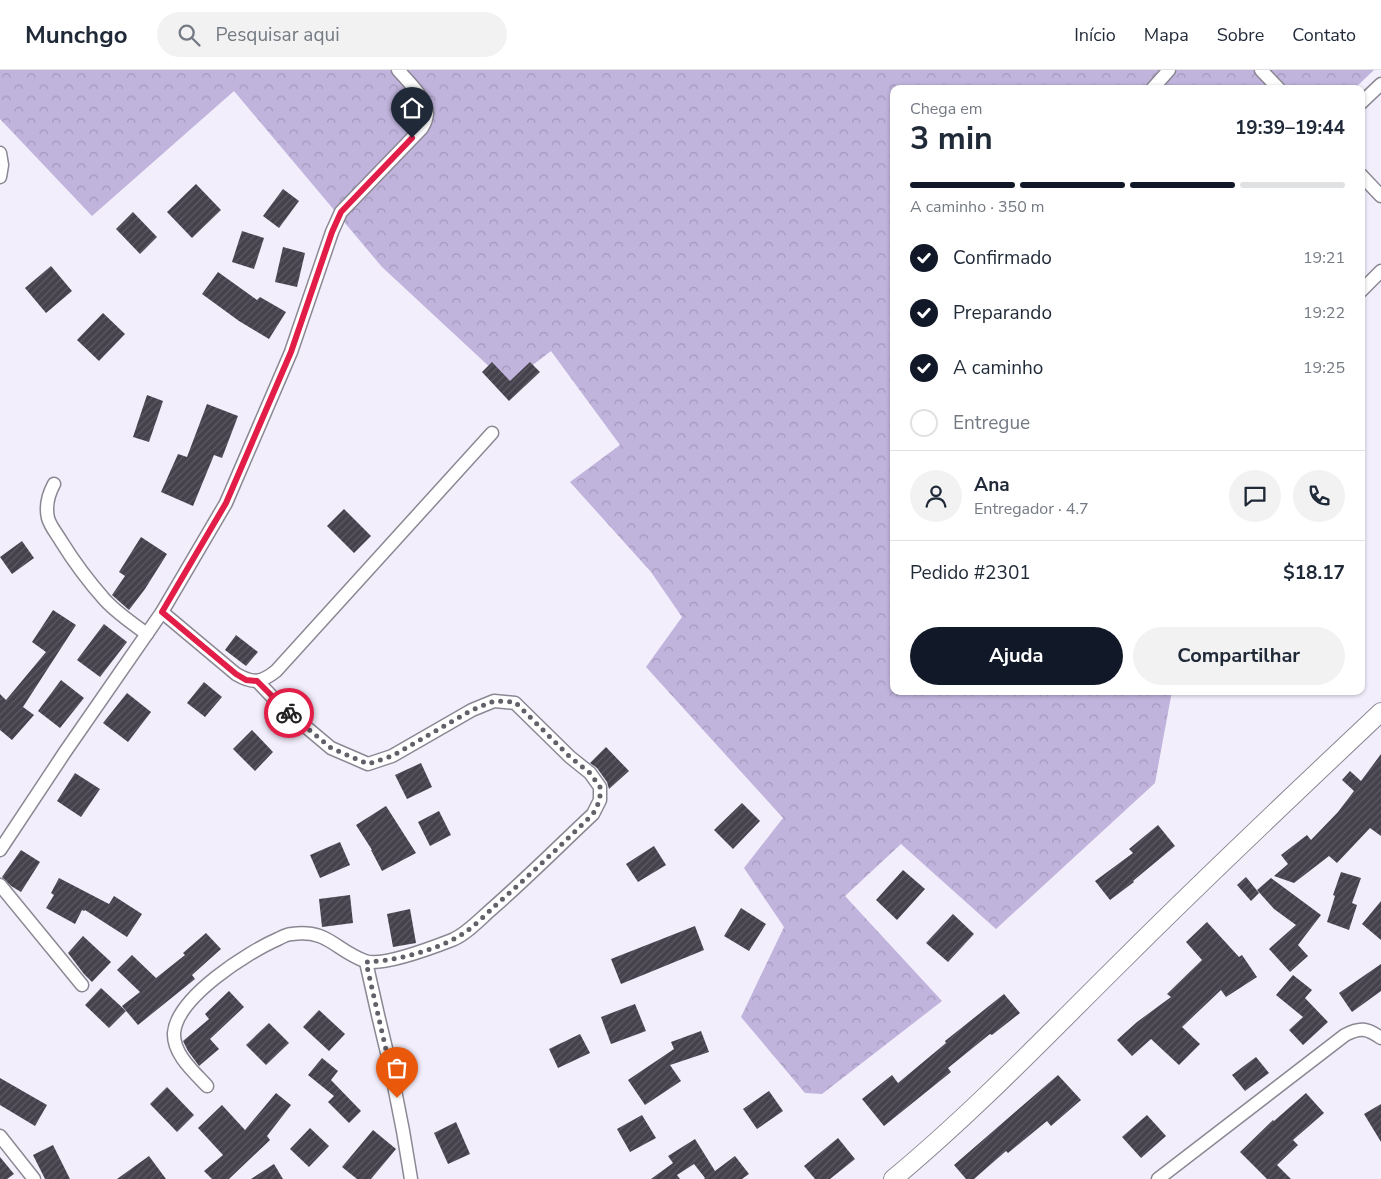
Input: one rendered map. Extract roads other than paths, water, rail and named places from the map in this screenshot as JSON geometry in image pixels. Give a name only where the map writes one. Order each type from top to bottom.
[{"type":"main road","points":[[893,1179],[985,1097],[1226,859],[1381,712]]},
{"type":"street","points":[[0,850],[162,612],[226,503],[291,352],[332,232],[341,212],[422,128],[426,121],[428,111],[423,99],[398,70]]},
{"type":"street","points":[[1156,85],[1169,70]]},
{"type":"street","points":[[1261,70],[1275,85]]},
{"type":"street","points":[[1365,99],[1381,84]]},
{"type":"street","points":[[0,153],[2,165],[0,177]]},
{"type":"street","points":[[1365,179],[1381,196]]},
{"type":"street","points":[[1365,287],[1381,271]]},
{"type":"street","points":[[162,612],[236,674],[246,680],[257,681],[266,679],[276,671],[492,433]]},
{"type":"street","points":[[54,484],[48,496],[47,506],[48,519],[52,528],[71,557],[106,600],[147,634]]},
{"type":"street","points":[[207,1086],[182,1057],[176,1046],[174,1033],[185,1008],[206,985],[241,958],[268,943],[290,934],[311,933],[326,938],[366,962],[382,961],[422,952],[455,939],[511,892],[593,814],[600,800],[600,787],[590,773],[570,757],[515,702],[494,701],[472,710],[392,756],[368,764],[331,748],[281,706],[257,681]]},
{"type":"street","points":[[0,885],[82,984]]},
{"type":"street","points":[[366,962],[390,1065],[411,1179]]},
{"type":"street","points":[[1158,1179],[1353,1030],[1362,1029],[1373,1032],[1381,1038]]},
{"type":"street","points":[[0,1136],[34,1179]]}]
